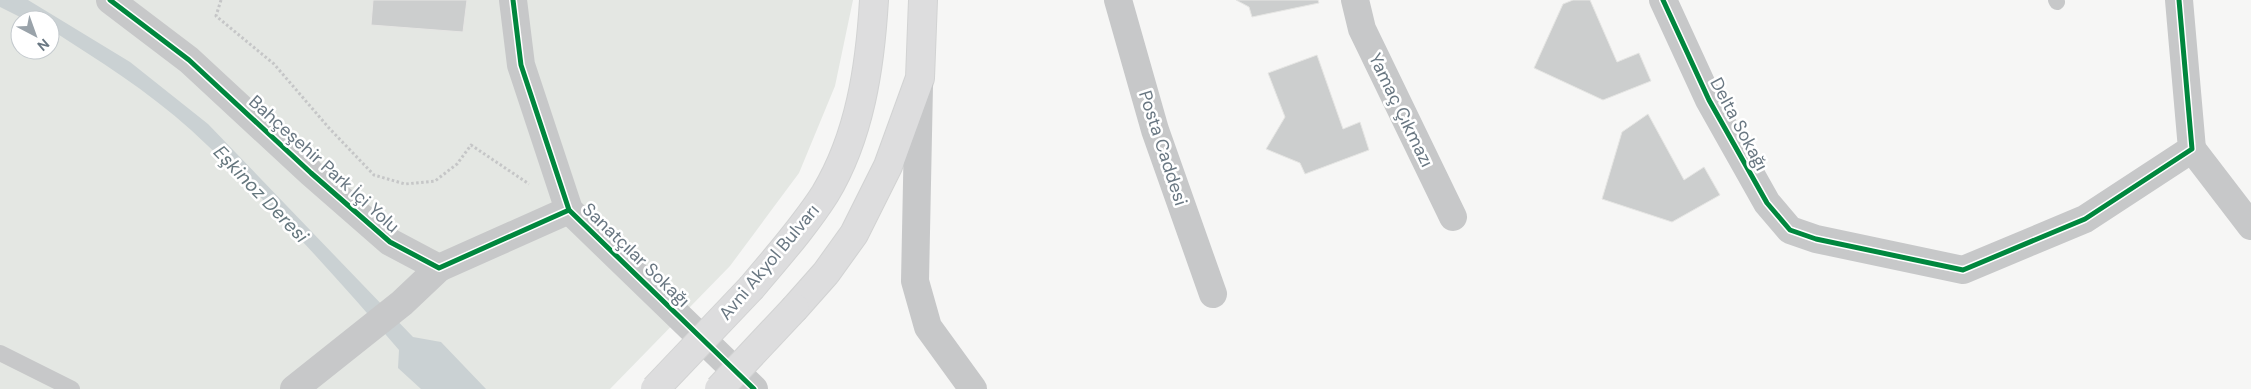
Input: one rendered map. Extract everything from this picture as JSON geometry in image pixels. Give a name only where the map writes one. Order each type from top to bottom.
[{"type":"main road","name":"Avni Akyol Bulvarı","points":[[655,389],[752,286],[798,233],[825,193],[842,159],[856,122],[871,52],[874,0]]},
{"type":"main road","points":[[719,389],[795,308],[826,272],[854,234],[888,166],[920,78],[923,0]]},
{"type":"street","name":"Bahçeşehir Park İçi Yolu","points":[[110,0],[189,60],[390,242],[439,268]]},
{"type":"street","name":"Sanatçılar Sokağı","points":[[513,0],[521,65],[569,210],[754,389]]},
{"type":"street","name":"Posta Caddesi","points":[[1118,0],[1155,130],[1213,294]]},
{"type":"street","name":"Yamaç Çıkmazı","points":[[1355,0],[1362,29],[1453,217]]},
{"type":"street","name":"Delta Sokağı","points":[[1663,0],[1709,100],[1767,203],[1790,230],[1816,239],[1963,270],[2085,219],[2192,149]]},
{"type":"street","points":[[2179,0],[2192,149],[2251,226]]},
{"type":"street","points":[[920,78],[915,281],[928,327],[973,389]]},
{"type":"street","points":[[294,389],[402,303],[439,268],[569,210]]},
{"type":"lane","points":[[0,353],[72,389]]},
{"type":"path","points":[[221,0],[216,16],[274,64],[329,128],[374,175],[405,184],[435,181],[457,164],[471,145],[569,210]]},
{"type":"shaded area","points":[[0,0],[853,0],[835,86],[799,173],[730,266],[610,389],[0,389]]},
{"type":"water","points":[[0,0],[28,0],[44,10],[16,10],[0,2]]},
{"type":"water","points":[[60,19],[130,62],[208,124],[413,337],[441,342],[486,389],[421,389],[398,368],[399,350],[272,209],[175,116],[104,64],[60,35]]},
{"type":"building","points":[[373,0],[467,0],[463,32],[371,25]]},
{"type":"building","points":[[1236,0],[1318,0],[1319,3],[1252,17],[1249,7]]},
{"type":"building","points":[[1573,0],[1590,0],[1617,62],[1639,53],[1651,81],[1603,100],[1534,68],[1563,4]]},
{"type":"building","points":[[1317,55],[1343,129],[1360,122],[1369,150],[1305,174],[1300,163],[1266,149],[1285,117],[1268,73]]},
{"type":"building","points":[[1648,114],[1684,180],[1704,167],[1720,195],[1672,222],[1602,199],[1622,132]]},
{"type":"waterway","name":"Eşkinoz Deresi","points":[[0,2],[16,10]]},
{"type":"cycle path","points":[[110,0],[189,60],[311,173],[390,242],[439,268],[569,210]]},
{"type":"cycle path","points":[[513,0],[521,65],[569,210],[754,389]]},
{"type":"cycle path","points":[[1663,0],[1709,100],[1767,203],[1790,230],[1816,239],[1963,270],[2085,219],[2192,149],[2179,0]]}]
